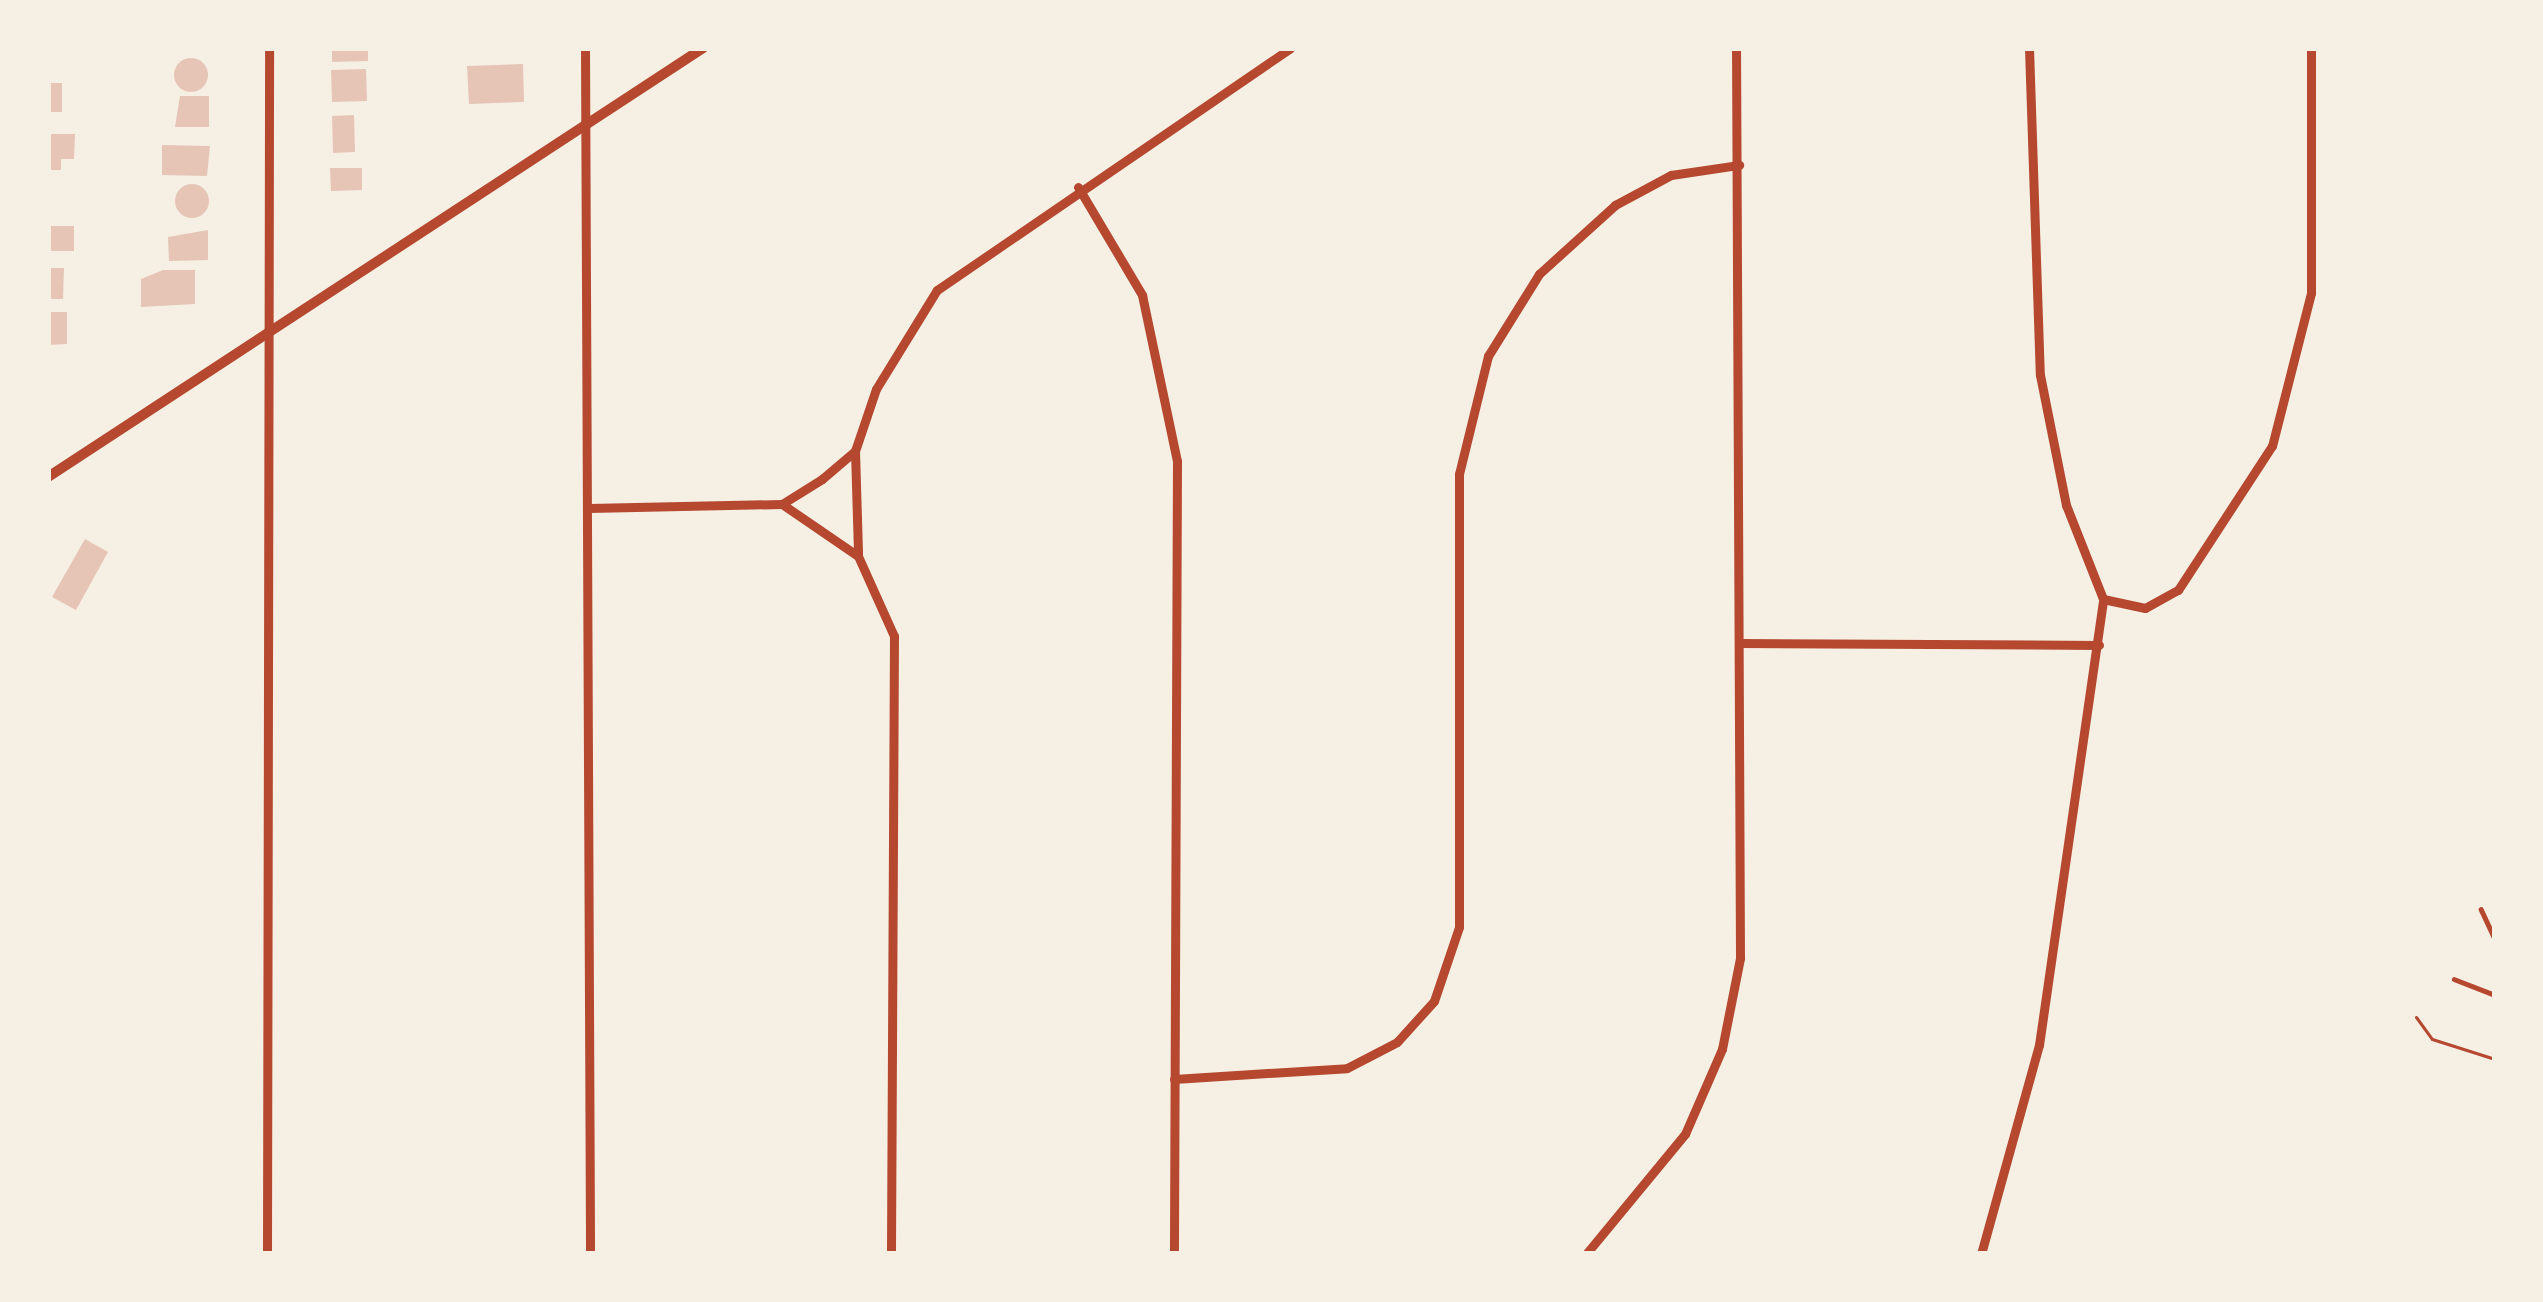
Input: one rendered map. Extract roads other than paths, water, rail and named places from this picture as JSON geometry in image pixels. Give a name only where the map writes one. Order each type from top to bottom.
[{"type":"street","points":[[267,1254],[263,339],[269,48]]},
{"type":"street","points":[[584,48],[580,128],[589,508],[590,1254]]},
{"type":"street","points":[[48,477],[703,48]]},
{"type":"street","points":[[890,1254],[894,636],[858,556],[855,452],[876,388],[937,290],[1078,187],[1290,48]]},
{"type":"street","points":[[1586,1254],[1685,1134],[1733,1004],[1739,643],[1736,48]]},
{"type":"street","points":[[1981,1254],[2039,1045],[2103,599],[2066,505],[2040,375],[2029,48]]},
{"type":"street","points":[[2103,599],[2144,608],[2178,590],[2226,532],[2281,424],[2311,293],[2312,48]]},
{"type":"street","points":[[1174,1079],[1347,1068],[1397,1042],[1434,1001],[1460,927],[1460,474],[1488,356],[1539,274],[1616,205],[1671,175],[1739,166]]},
{"type":"street","points":[[1078,187],[1142,295],[1177,460],[1174,1254]]},
{"type":"street","points":[[589,508],[782,504],[855,452]]},
{"type":"street","points":[[782,504],[858,556]]},
{"type":"street","points":[[1739,643],[2099,645]]},
{"type":"lane","points":[[2481,909],[2495,939]]},
{"type":"lane","points":[[2454,979],[2495,995]]}]
